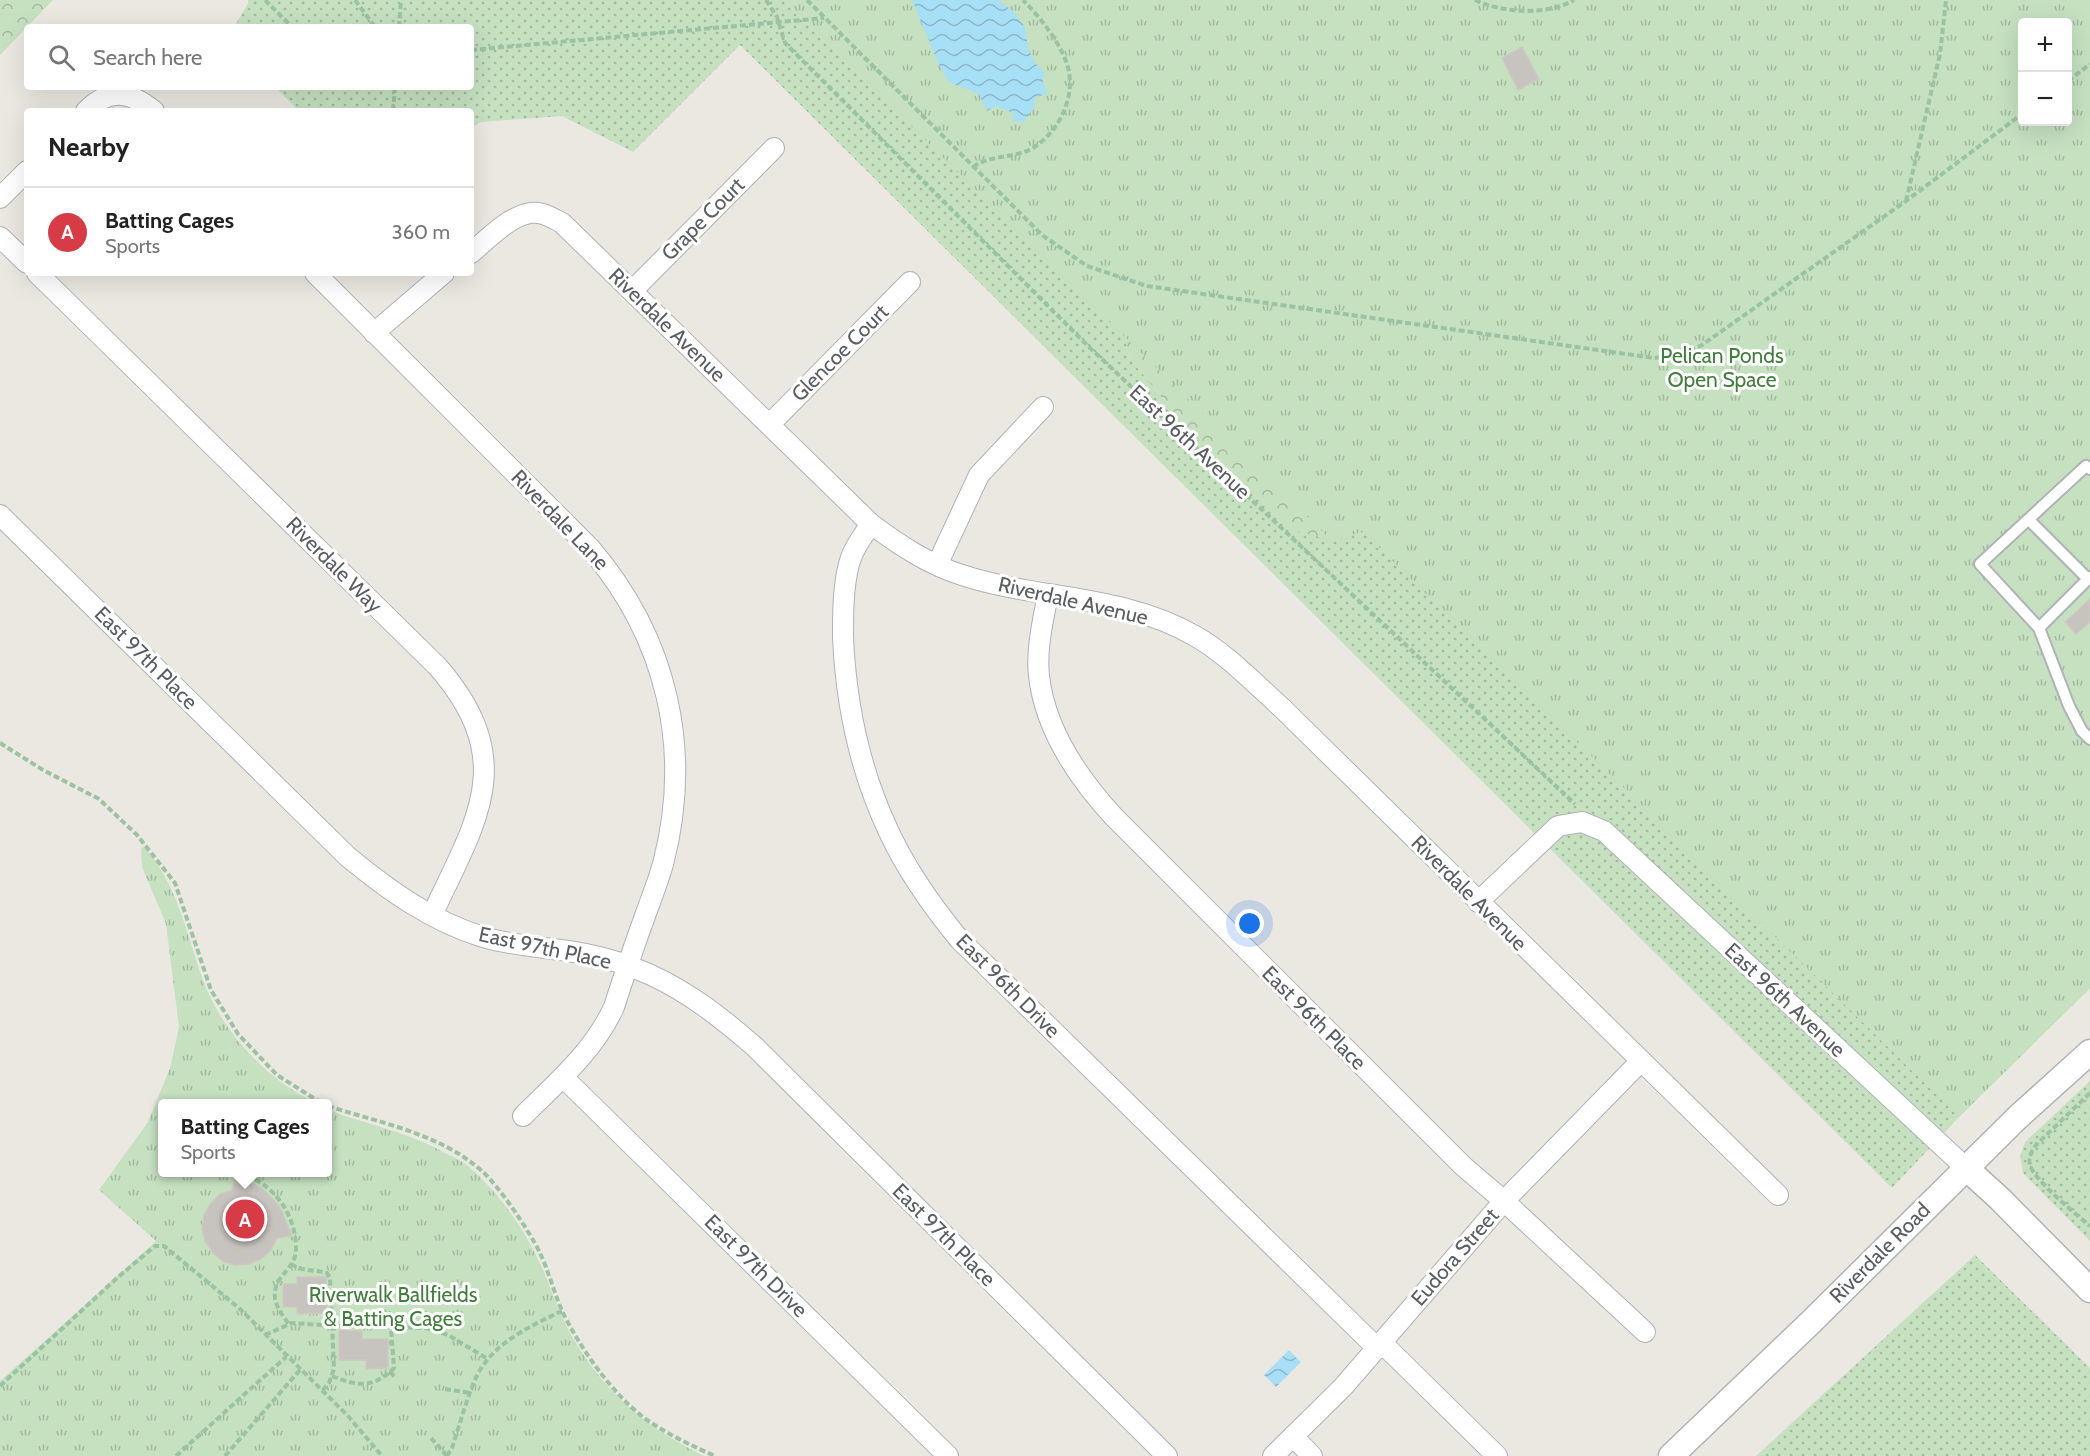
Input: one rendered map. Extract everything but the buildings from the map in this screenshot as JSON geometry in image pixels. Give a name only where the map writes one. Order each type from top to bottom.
[{"type":"street","points":[[90,108],[108,95],[130,97],[150,108]]},
{"type":"street","name":"Grape Court","points":[[632,291],[774,148]]},
{"type":"street","points":[[0,198],[24,174]]},
{"type":"street","name":"Riverdale Avenue","points":[[474,251],[508,223],[531,213],[538,213],[562,223],[871,524],[937,565],[977,580],[1048,594],[1077,597],[1131,610],[1194,635],[1282,708],[1778,1196]]},
{"type":"street","points":[[0,237],[24,260]]},
{"type":"street","name":"Riverdale Way","points":[[40,276],[438,667],[462,698],[478,732],[483,751],[483,795],[474,825],[432,915]]},
{"type":"street","name":"Riverdale Lane","points":[[318,276],[590,548],[617,581],[633,607],[652,645],[664,680],[673,727],[675,789],[671,829],[663,866],[606,1025],[597,1039],[563,1077],[523,1116]]},
{"type":"street","points":[[374,333],[440,276]]},
{"type":"street","name":"Glencoe Court","points":[[769,425],[910,282]]},
{"type":"street","points":[[937,565],[980,475],[1043,407]]},
{"type":"street","name":"East 97th Place","points":[[0,515],[347,856],[385,887],[432,915],[484,937],[587,954],[627,966],[673,986],[699,1002],[755,1047],[1167,1456]]},
{"type":"street","name":"East 96th Drive","points":[[871,524],[855,547],[844,590],[844,670],[860,755],[878,809],[898,851],[921,889],[959,939],[1497,1456]]},
{"type":"street","name":"East 96th Place","points":[[1048,594],[1038,658],[1044,701],[1064,748],[1088,788],[1122,826],[1463,1167],[1645,1332]]},
{"type":"street","name":"East 96th Avenue","points":[[1478,902],[1558,826],[1582,822],[1604,831],[1966,1168]]},
{"type":"street","name":"Riverdale Road","points":[[1671,1456],[1811,1322],[1966,1168],[2090,1052]]},
{"type":"street","name":"Eudora Street","points":[[1273,1456],[1343,1387],[1504,1202],[1640,1062]]},
{"type":"street","name":"East 97th Drive","points":[[563,1077],[948,1456]]},
{"type":"street","points":[[1966,1168],[2090,1290]]},
{"type":"street","points":[[1293,1437],[1312,1456]]},
{"type":"lane","points":[[2089,466],[1980,564],[2039,628],[2069,706],[2082,731],[2090,740]]},
{"type":"lane","points":[[2029,520],[2089,578],[2039,628]]},
{"type":"path","points":[[265,0],[289,24]]},
{"type":"path","points":[[355,0],[373,24]]},
{"type":"path","points":[[399,24],[401,0]]},
{"type":"path","points":[[766,0],[778,22]]},
{"type":"path","points":[[807,0],[1042,235],[1087,266],[1147,286],[1654,358],[1682,354],[1701,345],[1906,201],[2018,117]]},
{"type":"path","points":[[973,167],[984,160],[1009,156],[1031,149],[1053,131],[1062,117],[1066,104],[1070,78],[1066,63],[1049,31],[1023,0]]},
{"type":"path","points":[[1475,0],[1512,9],[1538,10],[1566,5],[1574,0]]},
{"type":"path","points":[[1906,201],[1940,54],[1946,0]]},
{"type":"path","points":[[474,50],[825,18]]},
{"type":"path","name":"East 96th Avenue","points":[[778,22],[785,43],[1089,347],[1577,807]]},
{"type":"path","points":[[2072,77],[2090,64]]},
{"type":"path","points":[[393,108],[395,90]]},
{"type":"path","points":[[0,742],[43,771],[99,799],[137,835],[175,882],[211,990],[238,1034],[277,1075],[315,1099]]},
{"type":"path","points":[[2090,1093],[2037,1144],[2030,1154],[2030,1166],[2039,1178],[2090,1226]]},
{"type":"path","points":[[332,1108],[433,1139],[459,1154],[483,1172],[513,1210],[540,1252],[562,1311],[583,1349],[609,1383],[643,1416],[684,1442],[715,1456]]},
{"type":"path","points":[[249,1177],[269,1189],[288,1214],[296,1245],[294,1259],[277,1282],[274,1293],[279,1311],[289,1324]]},
{"type":"path","points":[[0,1386],[117,1278],[155,1246],[164,1246],[240,1309],[348,1416],[382,1456]]},
{"type":"path","points":[[291,1264],[304,1271],[327,1273],[330,1278],[334,1354],[332,1376],[322,1391]]},
{"type":"path","points":[[431,1438],[447,1456],[452,1448],[475,1380],[488,1359],[516,1334],[562,1311]]},
{"type":"path","points":[[265,1335],[292,1323],[426,1328],[447,1335],[488,1359]]},
{"type":"path","points":[[332,1376],[358,1384],[379,1380],[390,1372],[394,1368],[391,1327]]},
{"type":"path","points":[[176,1456],[286,1356]]},
{"type":"path","points":[[225,1456],[300,1370]]},
{"type":"path","points":[[390,1372],[395,1377]]},
{"type":"path","points":[[445,1389],[471,1393]]},
{"type":"green space","points":[[0,0],[53,0],[30,24],[24,24],[24,30],[0,55]]},
{"type":"green space","name":"Pelican Ponds Open Space","points":[[248,0],[783,0],[1057,269],[1778,0],[2090,0],[2090,988],[1959,1117],[1892,1188],[740,45],[633,152],[562,116],[481,122],[474,126],[474,108],[296,108],[278,90],[474,90],[474,24],[236,24]],"holes":[[[1127,354],[1395,535],[1363,532],[1331,540],[1224,461],[1169,407]]]},
{"type":"green space","name":"Pelican Ponds Open Space","points":[[783,0],[2090,0],[2090,988],[1959,1117],[1363,532],[1331,540]]},
{"type":"green space","points":[[1145,306],[1375,544],[1363,532],[1331,540],[1292,530],[1169,407],[1127,354],[1126,338]]},
{"type":"green space","name":"Riverwalk Ballfields & Batting Cages","points":[[144,846],[166,878],[203,980],[222,1018],[248,1052],[263,1067],[309,1099],[158,1099],[158,1177],[332,1177],[332,1111],[410,1137],[455,1158],[477,1174],[513,1216],[539,1260],[567,1327],[593,1369],[608,1387],[661,1432],[704,1456],[0,1456],[0,1381],[156,1241],[99,1190],[148,1122],[170,1068],[179,1027],[166,924],[142,867],[141,849]]},
{"type":"green space","points":[[2090,1081],[2090,1241],[2023,1173],[2020,1156],[2025,1142]]},
{"type":"green space","points":[[1975,1255],[2090,1368],[2090,1456],[1756,1456]]},
{"type":"water","points":[[912,0],[998,0],[1013,11],[1025,27],[1028,48],[1034,62],[1044,72],[1043,83],[1048,94],[1035,97],[1034,108],[1024,122],[1013,121],[1013,113],[996,106],[987,111],[979,94],[949,82],[939,65]]},
{"type":"water","points":[[1289,1350],[1301,1362],[1276,1387],[1264,1375]]},
{"type":"place","name":"Batting Cages","points":[[245,1219]]}]
